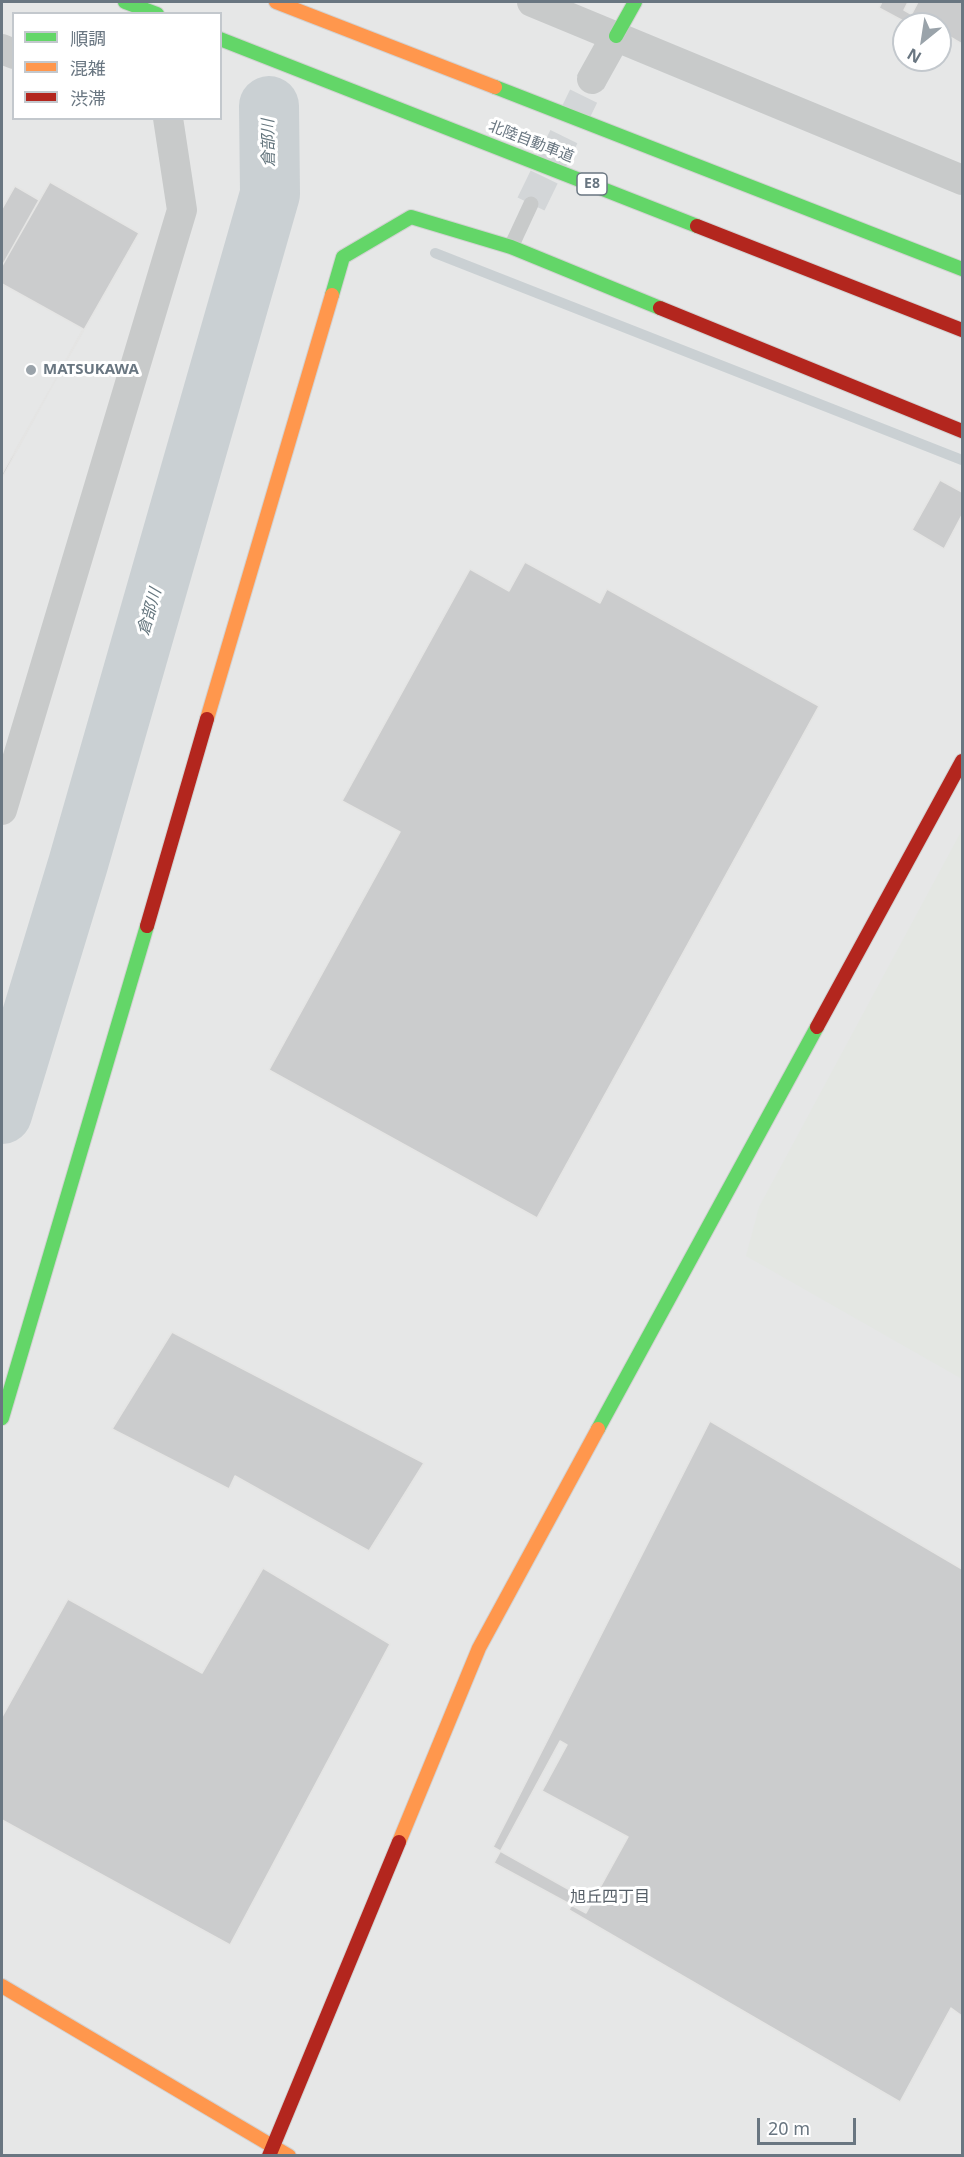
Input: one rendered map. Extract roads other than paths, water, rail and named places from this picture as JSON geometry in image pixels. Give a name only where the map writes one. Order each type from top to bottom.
[{"type":"main road","points":[[125,2],[152,12]]},
{"type":"main road","points":[[276,2],[963,269]]},
{"type":"main road","points":[[616,36],[635,2]]},
{"type":"main road","name":"北陸自動車道","points":[[222,40],[963,330]]},
{"type":"main road","points":[[2,1418],[343,257],[411,217],[511,247],[963,431]]},
{"type":"main road","points":[[271,2150],[479,1648],[963,761]]},
{"type":"main road","points":[[2,1986],[271,2150],[289,2156]]},
{"type":"street","points":[[532,2],[963,180]]},
{"type":"street","points":[[592,79],[616,36]]},
{"type":"street","points":[[2,810],[182,210],[168,120]]},
{"type":"lane","points":[[511,247],[531,204]]},
{"type":"waterway","name":"倉部川","points":[[2,1114],[78,864],[270,194],[269,106]]},
{"type":"waterway","points":[[435,253],[962,460]]},
{"type":"tunnel","points":[[531,204],[592,79]]},
{"type":"place","name":"MATSUKAWA","points":[[31,370]]},
{"type":"district","name":"旭丘四丁目","points":[[610,1897]]}]
